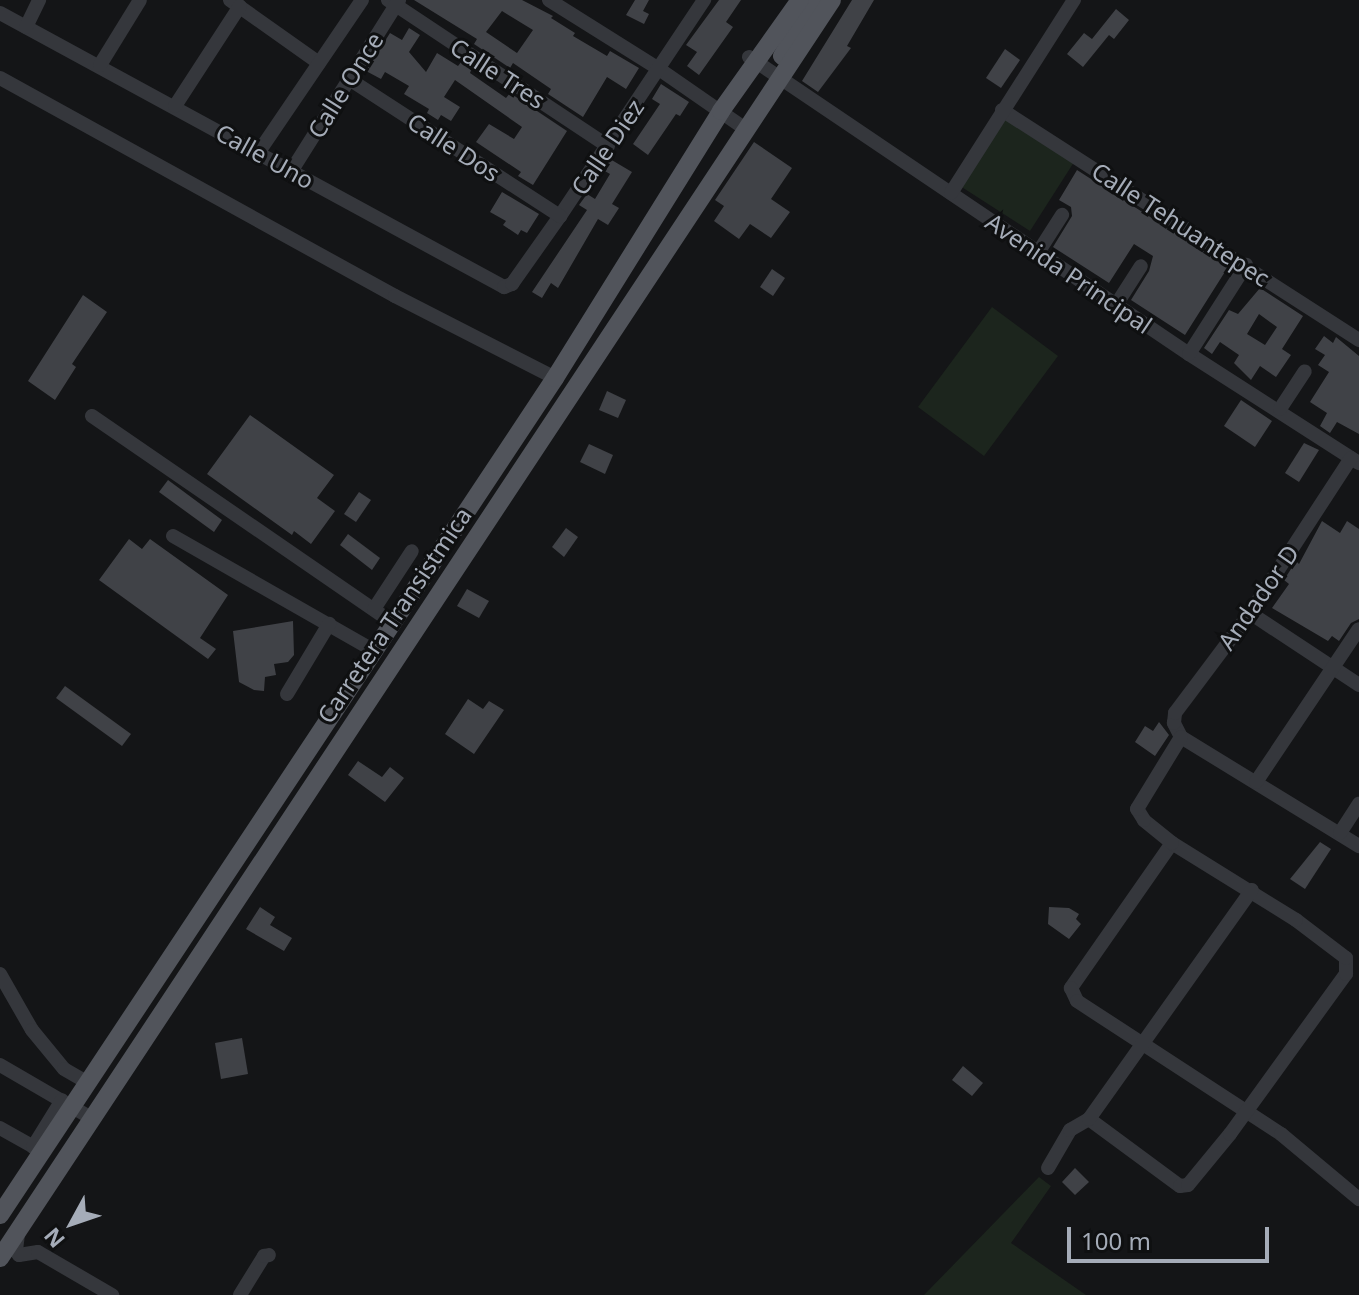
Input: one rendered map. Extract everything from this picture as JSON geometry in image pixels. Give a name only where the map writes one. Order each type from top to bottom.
[{"type":"main road","points":[[753,60],[787,0]]},
{"type":"main road","points":[[753,60],[800,0]]},
{"type":"main road","points":[[780,80],[778,64],[815,0]]},
{"type":"main road","name":"Carretera Transistmica","points":[[0,1258],[832,0]]},
{"type":"main road","name":"Carretera Transistmica","points":[[0,1215],[67,1103],[88,1083],[555,378],[721,111],[722,96],[753,60]]},
{"type":"main road","points":[[674,238],[678,221],[726,142],[721,111]]},
{"type":"main road","points":[[19,1230],[26,1199],[63,1145],[67,1103]]},
{"type":"street","points":[[26,27],[39,0]]},
{"type":"street","points":[[100,65],[140,0]]},
{"type":"street","name":"Calle Once","points":[[258,153],[362,0]]},
{"type":"street","points":[[549,0],[659,69],[747,130]]},
{"type":"street","name":"Calle Diez","points":[[504,287],[512,284],[560,216],[704,0]]},
{"type":"street","points":[[951,193],[1074,0]]},
{"type":"street","name":"Calle Once","points":[[292,170],[394,2]]},
{"type":"street","name":"Calle Tres","points":[[394,2],[608,146]]},
{"type":"street","points":[[175,106],[235,3],[319,63]]},
{"type":"street","name":"Calle Uno","points":[[0,13],[504,287]]},
{"type":"street","name":"Avenida Principal","points":[[753,60],[1189,354],[1280,409],[1355,461]]},
{"type":"street","points":[[0,78],[395,296],[555,378]]},
{"type":"street","name":"Calle Dos","points":[[349,79],[560,216]]},
{"type":"street","name":"Calle Tehuantepec","points":[[1002,110],[1358,339]]},
{"type":"street","points":[[1039,251],[1062,215]]},
{"type":"street","points":[[1189,354],[1246,265]]},
{"type":"street","points":[[1116,305],[1141,266]]},
{"type":"street","points":[[1280,409],[1305,371]]},
{"type":"street","points":[[92,416],[392,622]]},
{"type":"street","name":"Andador D","points":[[1181,737],[1174,723],[1175,713],[1250,613],[1355,461]]},
{"type":"street","points":[[173,536],[373,650]]},
{"type":"street","points":[[374,609],[412,551]]},
{"type":"street","points":[[1250,613],[1359,685]]},
{"type":"street","points":[[287,694],[329,624]]},
{"type":"street","points":[[1256,782],[1359,629]]},
{"type":"street","points":[[1089,1119],[1180,1186],[1188,1185],[1346,974],[1346,958],[1252,890],[1172,843],[1144,820],[1137,809],[1181,737],[1359,846]]},
{"type":"street","points":[[1340,833],[1359,804]]},
{"type":"street","points":[[1172,843],[1071,988],[1077,1001],[1247,1110],[1359,1199]]},
{"type":"street","points":[[1048,1168],[1070,1130],[1089,1119],[1252,890]]},
{"type":"street","points":[[0,974],[32,1030],[64,1069],[88,1083]]},
{"type":"street","points":[[0,1065],[91,1118]]},
{"type":"street","points":[[0,1128],[38,1149]]},
{"type":"street","points":[[19,1230],[16,1251],[19,1255],[38,1252],[112,1295]]},
{"type":"street","points":[[240,1295],[264,1256],[269,1255]]},
{"type":"shaded area","points":[[1002,112],[1076,159],[1030,231],[957,184]]},
{"type":"shaded area","points":[[992,307],[1058,356],[984,456],[918,407]]},
{"type":"shaded area","points":[[1039,1177],[1051,1186],[1011,1243],[1086,1295],[924,1295]]},
{"type":"building","points":[[414,0],[522,0],[553,16],[551,18],[575,33],[573,36],[607,56],[610,51],[639,68],[626,89],[607,77],[583,117],[548,94],[551,89],[513,63],[510,68],[474,44],[477,39]],"holes":[[[502,11],[533,30],[517,53],[486,32]]]},
{"type":"building","points":[[635,0],[649,0],[643,11],[649,14],[644,24],[626,15]]},
{"type":"building","points":[[719,0],[741,0],[726,22],[733,27],[699,75],[687,66],[697,52],[686,45]]},
{"type":"building","points":[[852,0],[874,0],[847,46],[851,48],[818,92],[802,81]]},
{"type":"building","points":[[1116,9],[1129,20],[1114,39],[1109,35],[1083,67],[1067,54],[1084,33],[1092,39]]},
{"type":"building","points":[[409,28],[420,35],[409,52],[426,72],[437,53],[458,66],[462,61],[472,68],[470,73],[506,98],[510,93],[567,131],[533,185],[518,176],[521,172],[476,142],[489,124],[514,139],[522,127],[455,80],[444,97],[460,107],[451,121],[441,115],[438,120],[427,113],[429,109],[404,94],[409,86],[385,72],[381,79],[366,71],[390,33],[402,40]]},
{"type":"building","points":[[1005,49],[1020,60],[1001,88],[986,78]]},
{"type":"building","points":[[661,84],[689,102],[680,116],[676,114],[648,155],[633,144],[660,104],[652,99]]},
{"type":"building","points":[[754,142],[792,168],[771,199],[790,212],[771,238],[750,224],[739,239],[714,221],[724,206],[715,200]]},
{"type":"building","points":[[610,159],[632,172],[612,204],[619,208],[608,225],[598,219],[558,288],[551,283],[542,298],[532,292],[587,210],[579,205],[587,194],[595,199],[610,174],[603,170]]},
{"type":"building","points":[[1077,170],[1228,267],[1185,335],[1131,300],[1149,271],[1153,256],[1134,244],[1109,283],[1053,247],[1072,216],[1071,207],[1059,200]]},
{"type":"building","points":[[502,192],[539,214],[527,233],[521,230],[518,235],[503,225],[506,221],[490,212]]},
{"type":"building","points":[[772,269],[785,278],[773,296],[760,287]]},
{"type":"building","points":[[1260,288],[1303,316],[1282,349],[1291,355],[1276,377],[1260,366],[1251,380],[1234,363],[1239,355],[1220,342],[1212,354],[1204,348],[1229,310],[1238,314]],"holes":[[[1259,314],[1277,327],[1265,345],[1247,334]]]},
{"type":"building","points":[[83,295],[107,312],[72,364],[76,367],[55,400],[28,381]]},
{"type":"building","points":[[1324,336],[1333,343],[1336,337],[1359,356],[1359,434],[1337,422],[1330,433],[1320,426],[1327,413],[1310,402],[1329,372],[1318,365],[1325,355],[1315,349]]},
{"type":"building","points":[[607,391],[626,400],[618,418],[599,410]]},
{"type":"building","points":[[1241,400],[1272,421],[1255,447],[1224,426]]},
{"type":"building","points":[[250,415],[334,475],[317,498],[335,511],[311,544],[294,531],[292,535],[207,474]]},
{"type":"building","points":[[1304,443],[1319,450],[1299,482],[1285,473]]},
{"type":"building","points":[[589,444],[613,455],[605,474],[580,462]]},
{"type":"building","points":[[168,480],[222,520],[214,532],[159,492]]},
{"type":"building","points":[[359,492],[371,500],[356,522],[344,514]]},
{"type":"building","points":[[1322,521],[1340,533],[1347,521],[1359,529],[1359,619],[1351,623],[1339,641],[1332,636],[1328,641],[1272,608],[1289,584],[1284,580],[1296,561],[1299,564]]},
{"type":"building","points":[[566,528],[578,537],[564,557],[552,547]]},
{"type":"building","points":[[348,534],[380,558],[372,570],[340,545]]},
{"type":"building","points":[[129,539],[142,549],[150,539],[228,595],[200,638],[216,649],[208,659],[99,580]]},
{"type":"building","points":[[467,589],[489,601],[479,618],[457,606]]},
{"type":"building","points":[[293,621],[294,655],[288,662],[274,664],[276,675],[265,677],[264,691],[254,690],[239,682],[233,631]]},
{"type":"building","points":[[65,686],[131,734],[122,746],[56,698]]},
{"type":"building","points":[[468,699],[483,709],[489,701],[504,710],[474,754],[445,734]]},
{"type":"building","points":[[1159,722],[1169,735],[1155,756],[1135,742],[1145,726],[1153,731]]},
{"type":"building","points":[[358,761],[382,777],[390,767],[404,778],[385,802],[348,775]]},
{"type":"building","points":[[1320,842],[1331,849],[1305,889],[1290,879]]},
{"type":"building","points":[[260,907],[275,917],[270,925],[292,938],[284,951],[246,929]]},
{"type":"building","points":[[1049,907],[1069,908],[1079,914],[1076,919],[1081,924],[1069,939],[1048,924]]},
{"type":"building","points":[[242,1038],[248,1074],[221,1079],[215,1043]]},
{"type":"building","points":[[963,1066],[983,1083],[972,1096],[952,1080]]},
{"type":"building","points":[[1075,1168],[1089,1182],[1075,1195],[1062,1182]]}]
